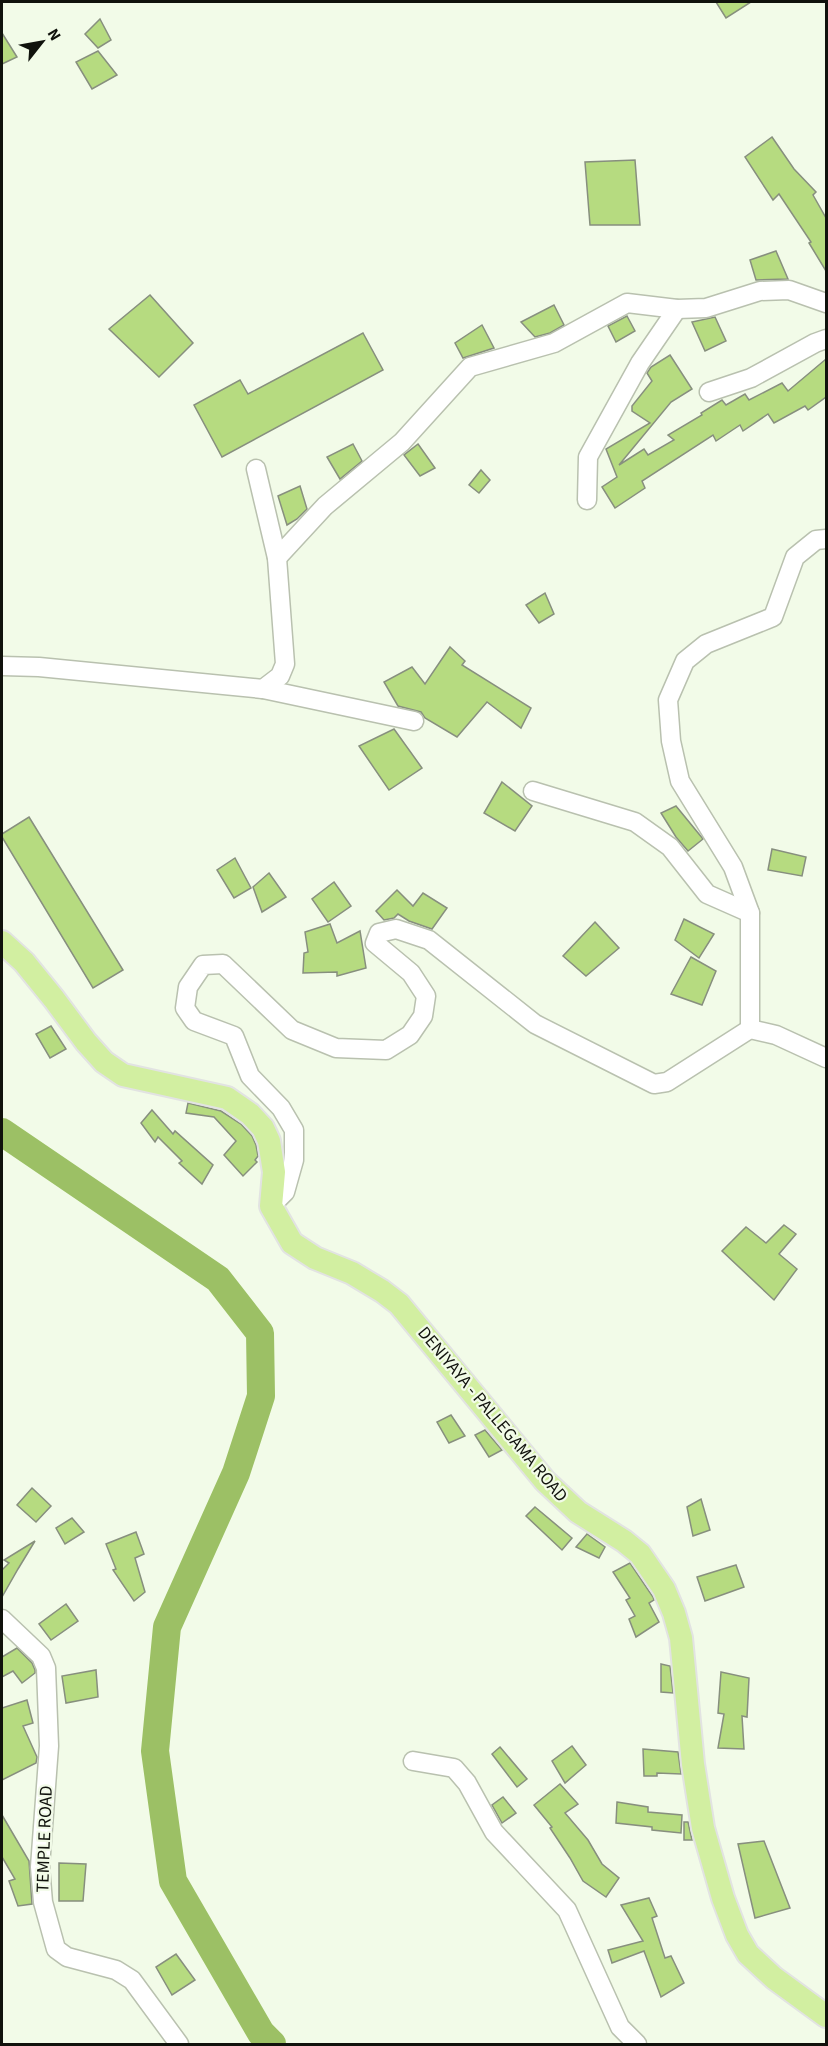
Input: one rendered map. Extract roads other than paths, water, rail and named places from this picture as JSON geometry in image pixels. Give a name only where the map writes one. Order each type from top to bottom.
[{"type":"main road","points":[[2,942],[24,962],[86,1042],[104,1062],[114,1069],[123,1075],[227,1098],[249,1114],[263,1128],[269,1141],[274,1172],[271,1206]]},
{"type":"main road","name":"DENIYAYA - PALLEGAMA ROAD","points":[[271,1206],[292,1243],[315,1258],[352,1273],[399,1304],[545,1481],[578,1512],[640,1554],[664,1589],[681,1638],[693,1764],[703,1828],[736,1935],[748,1954],[774,1978],[826,2016]]},
{"type":"street","points":[[277,558],[325,506],[402,442],[470,367],[554,343],[627,303],[677,309],[706,308],[760,291],[789,290],[826,303]]},
{"type":"street","points":[[587,500],[588,458],[640,363],[677,309]]},
{"type":"street","points":[[709,392],[751,378],[826,339]]},
{"type":"street","points":[[256,469],[277,558],[285,664],[280,676],[263,689]]},
{"type":"street","points":[[750,1029],[750,913],[733,867],[680,782],[670,741],[668,700],[685,661],[699,649],[706,644],[773,617],[795,557],[816,540],[826,538]]},
{"type":"street","points":[[2,666],[39,667],[263,689],[414,721]]},
{"type":"street","points":[[533,791],[635,822],[670,848],[706,894],[750,913]]},
{"type":"street","points":[[271,1206],[285,1192],[294,1160],[294,1130],[281,1108],[250,1076],[234,1036],[194,1021],[185,1008],[188,987],[203,965],[223,964],[292,1030],[336,1048],[386,1050],[410,1035],[423,1016],[426,996],[411,973],[375,944],[379,933],[396,929],[429,940],[535,1024],[654,1084],[668,1083],[750,1029],[776,1035],[826,1058]]},
{"type":"street","name":"TEMPLE ROAD","points":[[2,1619],[41,1656],[46,1668],[49,1746],[40,1867],[43,1902],[56,1949],[67,1957],[117,1970],[132,1980],[179,2044]]},
{"type":"street","points":[[413,1761],[454,1768],[468,1783],[494,1832],[567,1910],[620,2027],[637,2044]]},
{"type":"waterway","points":[[2,1132],[218,1279],[260,1333],[261,1396],[236,1473],[167,1627],[155,1751],[173,1881],[261,2033],[272,2044]]}]
